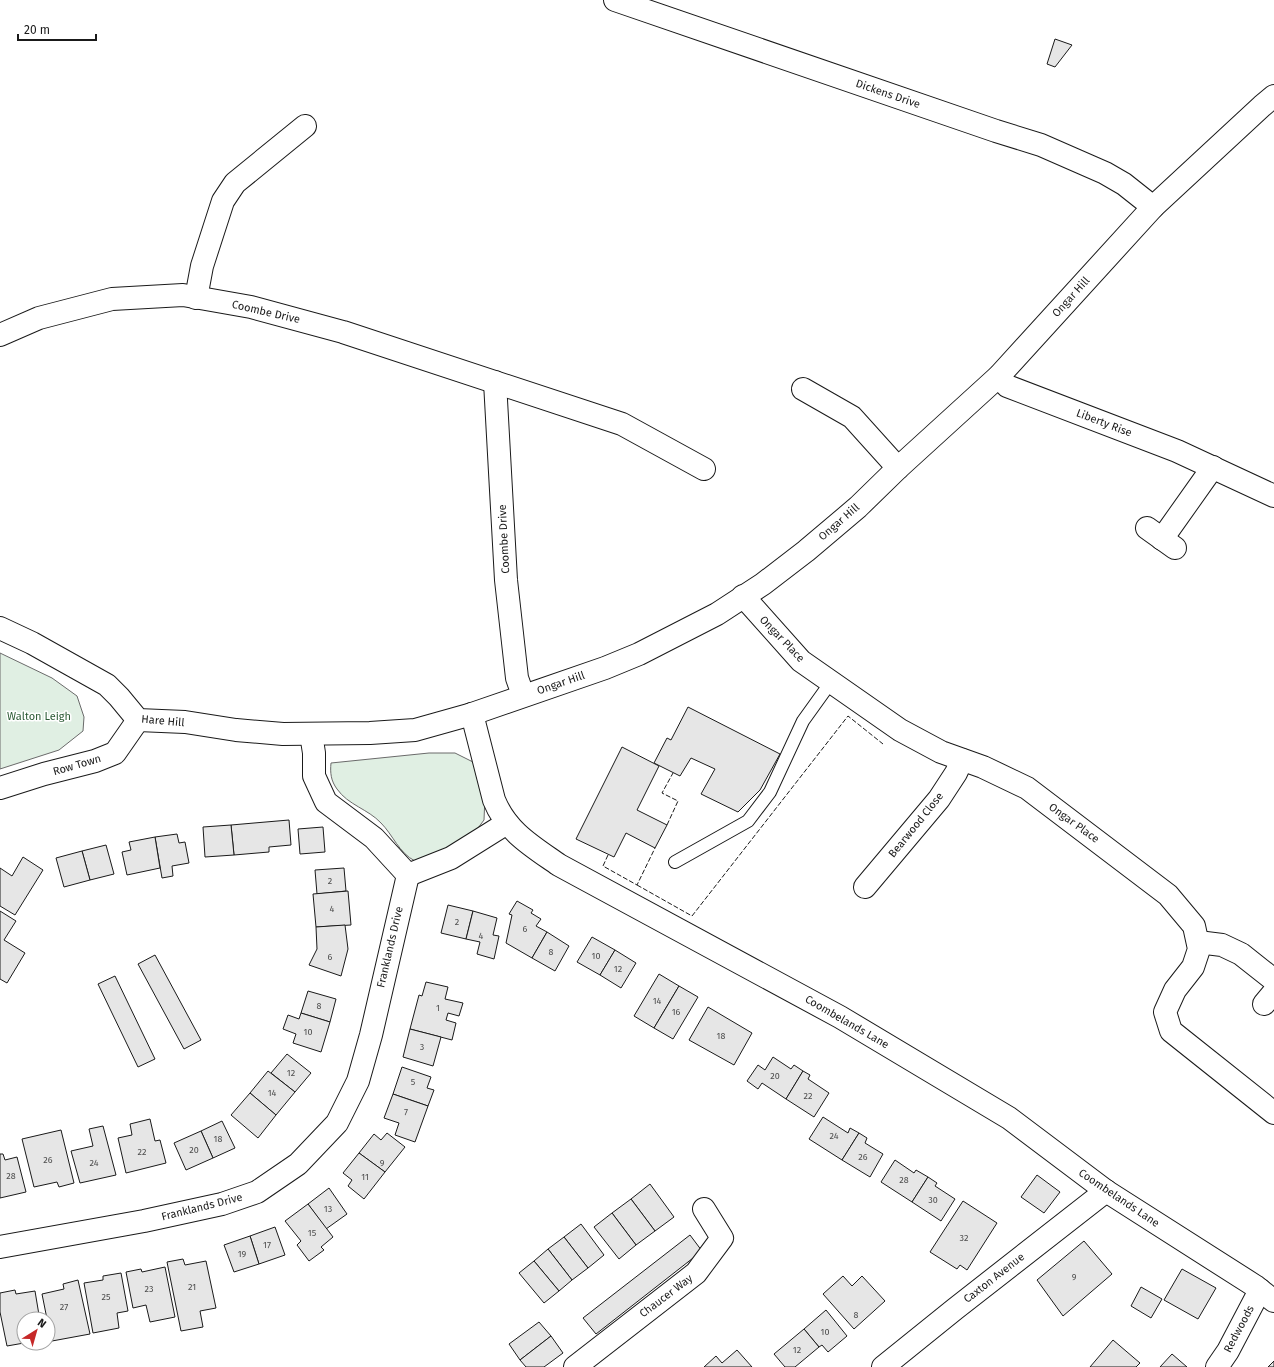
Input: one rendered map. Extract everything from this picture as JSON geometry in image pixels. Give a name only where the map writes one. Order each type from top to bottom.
[{"type":"street","name":"Dickens Drive","points":[[615,0],[1041,145],[1124,184],[1153,207]]},
{"type":"street","name":"Ongar Hill","points":[[283,734],[370,733],[415,730],[472,714],[523,695],[605,668],[639,654],[716,614],[763,584],[806,551],[858,507],[898,468],[999,376],[1153,207],[1256,110],[1274,96]]},
{"type":"street","points":[[196,298],[202,266],[223,200],[235,183],[305,126]]},
{"type":"street","name":"Coombe Drive","points":[[0,335],[39,318],[112,299],[183,295],[251,307],[344,332],[622,424],[704,468]]},
{"type":"street","name":"Liberty Rise","points":[[999,376],[1007,386],[1177,451],[1274,496]]},
{"type":"street","name":"Coombe Drive","points":[[495,382],[506,580],[517,678],[523,695]]},
{"type":"street","points":[[803,389],[852,417],[898,468]]},
{"type":"street","points":[[1161,538],[1212,467]]},
{"type":"street","name":"Ongar Place","points":[[743,596],[802,661],[831,682],[900,730],[941,752],[983,766],[1027,788],[1168,895],[1194,926],[1199,949],[1193,967],[1175,990],[1166,1012],[1172,1031],[1274,1113]]},
{"type":"street","name":"Hare Hill","points":[[0,628],[32,643],[107,685],[138,720],[185,722],[236,730],[283,734]]},
{"type":"street","name":"Coombelands Lane","points":[[472,714],[494,800],[499,813],[522,838],[559,865],[840,1017],[1009,1118],[1106,1191],[1267,1295]]},
{"type":"street","name":"Row Town","points":[[0,788],[44,774],[95,761],[115,753],[138,720]]},
{"type":"street","points":[[311,734],[314,753],[314,776],[326,802],[374,838],[408,875],[451,858],[507,823]]},
{"type":"street","name":"Bearwood Close","points":[[865,887],[939,799],[956,773],[962,760]]},
{"type":"street","name":"Franklands Drive","points":[[0,1247],[144,1221],[222,1204],[257,1192],[298,1164],[337,1123],[358,1081],[408,875]]},
{"type":"street","points":[[1198,942],[1222,944],[1241,954],[1274,980]]},
{"type":"street","name":"Caxton Avenue","points":[[883,1367],[954,1309],[1106,1191]]},
{"type":"street","name":"Chaucer Way","points":[[575,1367],[696,1273],[722,1238],[704,1209]]},
{"type":"street","name":"Redwoods","points":[[1217,1367],[1267,1295]]},
{"type":"lane","points":[[675,862],[748,821],[770,792],[803,721],[831,682]]},
{"type":"green space","name":"Walton Leigh","points":[[0,653],[52,678],[77,696],[84,717],[83,731],[59,750],[0,769]]},
{"type":"green space","points":[[429,753],[455,753],[473,762],[485,796],[484,820],[475,832],[446,852],[415,861],[409,858],[396,844],[376,818],[352,803],[335,786],[332,780],[331,763]]},
{"type":"building","points":[[1055,39],[1072,45],[1055,67],[1047,64]]},
{"type":"building","points":[[688,707],[780,754],[760,790],[738,812],[701,794],[715,769],[691,758],[680,776],[654,763],[667,738],[671,740]]},
{"type":"building","points":[[622,747],[659,766],[637,810],[667,825],[655,848],[626,833],[614,857],[576,839]]},
{"type":"building","points":[[289,820],[291,845],[269,847],[269,852],[234,855],[231,825]]},
{"type":"building","points":[[231,825],[234,855],[205,857],[203,827]]},
{"type":"building","points":[[323,827],[325,852],[300,854],[298,829]]},
{"type":"building","points":[[177,834],[179,843],[185,842],[189,863],[172,866],[173,876],[162,878],[155,837]]},
{"type":"building","points":[[155,837],[160,868],[127,875],[122,852],[131,850],[129,842]]},
{"type":"building","points":[[106,845],[114,874],[90,880],[82,851]]},
{"type":"building","points":[[82,851],[90,880],[64,887],[56,858]]},
{"type":"building","points":[[23,857],[43,870],[15,915],[0,906],[0,868],[12,876]]},
{"type":"building","points":[[344,868],[346,891],[317,894],[315,870]]},
{"type":"building","points":[[348,891],[351,925],[316,927],[313,894]]},
{"type":"building","points":[[517,901],[533,910],[531,913],[541,919],[536,926],[547,932],[532,958],[506,943],[512,915],[509,914]]},
{"type":"building","points":[[448,905],[473,911],[466,939],[441,933]]},
{"type":"building","points":[[0,911],[16,921],[4,940],[25,953],[7,983],[0,979]]},
{"type":"building","points":[[473,911],[497,918],[493,935],[499,936],[494,959],[477,954],[480,942],[466,939]]},
{"type":"building","points":[[345,925],[348,949],[341,976],[309,965],[317,949],[316,927]]},
{"type":"building","points":[[547,932],[569,946],[555,971],[532,958]]},
{"type":"building","points":[[592,937],[615,950],[600,975],[577,962]]},
{"type":"building","points":[[615,950],[636,963],[621,988],[600,975]]},
{"type":"building","points":[[155,955],[201,1040],[184,1049],[138,964]]},
{"type":"building","points":[[659,974],[679,986],[654,1028],[634,1016]]},
{"type":"building","points":[[115,976],[155,1059],[138,1067],[98,984]]},
{"type":"building","points":[[426,982],[448,987],[445,999],[463,1003],[459,1016],[448,1013],[446,1020],[456,1023],[452,1040],[410,1029],[419,995],[422,996]]},
{"type":"building","points":[[679,986],[698,997],[673,1039],[654,1028]]},
{"type":"building","points":[[308,991],[336,999],[330,1022],[301,1013]]},
{"type":"building","points":[[708,1007],[752,1033],[734,1065],[689,1040]]},
{"type":"building","points":[[301,1013],[330,1022],[321,1052],[293,1043],[296,1034],[283,1029],[288,1015],[299,1019]]},
{"type":"building","points":[[410,1029],[441,1037],[433,1066],[403,1057]]},
{"type":"building","points":[[287,1054],[311,1073],[295,1092],[271,1073]]},
{"type":"building","points":[[773,1057],[791,1069],[794,1065],[803,1071],[786,1099],[762,1083],[758,1089],[747,1081],[758,1065],[765,1070]]},
{"type":"building","points":[[402,1067],[431,1077],[427,1088],[434,1090],[428,1106],[393,1094]]},
{"type":"building","points":[[268,1071],[295,1092],[276,1115],[250,1093]]},
{"type":"building","points":[[803,1071],[810,1075],[808,1079],[829,1093],[814,1117],[786,1099]]},
{"type":"building","points":[[250,1093],[276,1115],[258,1138],[231,1115]]},
{"type":"building","points":[[393,1094],[428,1106],[415,1142],[395,1135],[399,1123],[384,1118]]},
{"type":"building","points":[[823,1117],[848,1133],[850,1128],[859,1133],[842,1160],[809,1139]]},
{"type":"building","points":[[150,1119],[155,1141],[160,1140],[166,1163],[126,1173],[118,1138],[132,1135],[130,1124]]},
{"type":"building","points":[[222,1121],[235,1148],[213,1158],[201,1131]]},
{"type":"building","points":[[103,1126],[116,1175],[80,1183],[71,1151],[93,1146],[89,1129]]},
{"type":"building","points":[[61,1130],[74,1183],[59,1187],[57,1182],[34,1187],[22,1139]]},
{"type":"building","points":[[201,1131],[213,1158],[186,1170],[174,1143]]},
{"type":"building","points":[[387,1133],[405,1147],[385,1172],[359,1153],[374,1134],[381,1140]]},
{"type":"building","points":[[859,1133],[867,1138],[865,1143],[883,1154],[870,1177],[842,1160]]},
{"type":"building","points":[[359,1153],[385,1172],[364,1199],[348,1186],[352,1180],[343,1173]]},
{"type":"building","points":[[0,1154],[3,1154],[5,1160],[17,1157],[26,1192],[0,1198]]},
{"type":"building","points":[[895,1160],[914,1173],[916,1170],[928,1177],[912,1202],[881,1182]]},
{"type":"building","points":[[1037,1175],[1060,1192],[1044,1213],[1021,1197]]},
{"type":"building","points":[[928,1177],[937,1183],[935,1186],[955,1199],[941,1221],[912,1202]]},
{"type":"building","points":[[650,1184],[674,1217],[655,1231],[631,1199]]},
{"type":"building","points":[[329,1188],[347,1214],[326,1229],[308,1204]]},
{"type":"building","points":[[631,1199],[655,1231],[636,1245],[612,1213]]},
{"type":"building","points":[[963,1201],[997,1223],[967,1270],[960,1265],[957,1269],[930,1252]]},
{"type":"building","points":[[308,1204],[333,1237],[321,1247],[324,1250],[309,1261],[297,1245],[301,1241],[285,1221]]},
{"type":"building","points":[[612,1213],[636,1245],[619,1259],[594,1227]]},
{"type":"building","points":[[581,1224],[604,1255],[588,1268],[564,1237]]},
{"type":"building","points":[[275,1227],[285,1255],[259,1264],[250,1236]]},
{"type":"building","points":[[690,1235],[702,1251],[596,1334],[583,1318]]},
{"type":"building","points":[[250,1236],[259,1264],[234,1272],[224,1245]]},
{"type":"building","points":[[564,1237],[588,1268],[572,1280],[548,1249]]},
{"type":"building","points":[[1084,1241],[1112,1274],[1063,1316],[1037,1280]]},
{"type":"building","points":[[548,1249],[572,1280],[559,1291],[534,1261]]},
{"type":"building","points":[[183,1259],[185,1265],[206,1261],[216,1308],[200,1311],[203,1327],[181,1331],[167,1262]]},
{"type":"building","points":[[534,1261],[559,1291],[544,1303],[519,1273]]},
{"type":"building","points":[[165,1267],[175,1317],[150,1322],[146,1305],[133,1308],[126,1272],[141,1269],[142,1272]]},
{"type":"building","points":[[1182,1269],[1216,1288],[1198,1319],[1164,1300]]},
{"type":"building","points":[[121,1273],[128,1311],[117,1313],[119,1328],[93,1333],[84,1283],[103,1280],[103,1276]]},
{"type":"building","points":[[843,1276],[852,1286],[862,1276],[885,1301],[854,1329],[823,1294]]},
{"type":"building","points":[[78,1280],[90,1334],[56,1340],[56,1311],[45,1311],[42,1294],[64,1289],[63,1284]]},
{"type":"building","points":[[1141,1287],[1162,1299],[1151,1318],[1131,1306]]},
{"type":"building","points":[[15,1290],[16,1294],[35,1291],[38,1311],[16,1311],[16,1344],[7,1346],[0,1312],[0,1293]]},
{"type":"building","points":[[826,1310],[847,1336],[828,1352],[822,1345],[819,1347],[804,1329]]},
{"type":"building","points":[[539,1322],[551,1336],[520,1360],[509,1344]]},
{"type":"building","points":[[804,1329],[819,1347],[795,1367],[785,1367],[774,1354]]},
{"type":"building","points":[[551,1336],[563,1353],[544,1367],[526,1367],[520,1360]]},
{"type":"building","points":[[1113,1340],[1140,1363],[1136,1367],[1090,1367]]},
{"type":"building","points":[[737,1350],[752,1367],[704,1367],[716,1356],[722,1363]]},
{"type":"building","points":[[1172,1354],[1187,1367],[1160,1367]]},
{"type":"building","points":[[1274,1361],[1274,1367],[1268,1367]]},
{"type":"fence","points":[[637,885],[692,916],[848,716],[883,744]]},
{"type":"fence","points":[[667,825],[678,801],[662,793],[673,773]]},
{"type":"fence","points":[[608,855],[603,866],[637,885],[655,848]]}]
